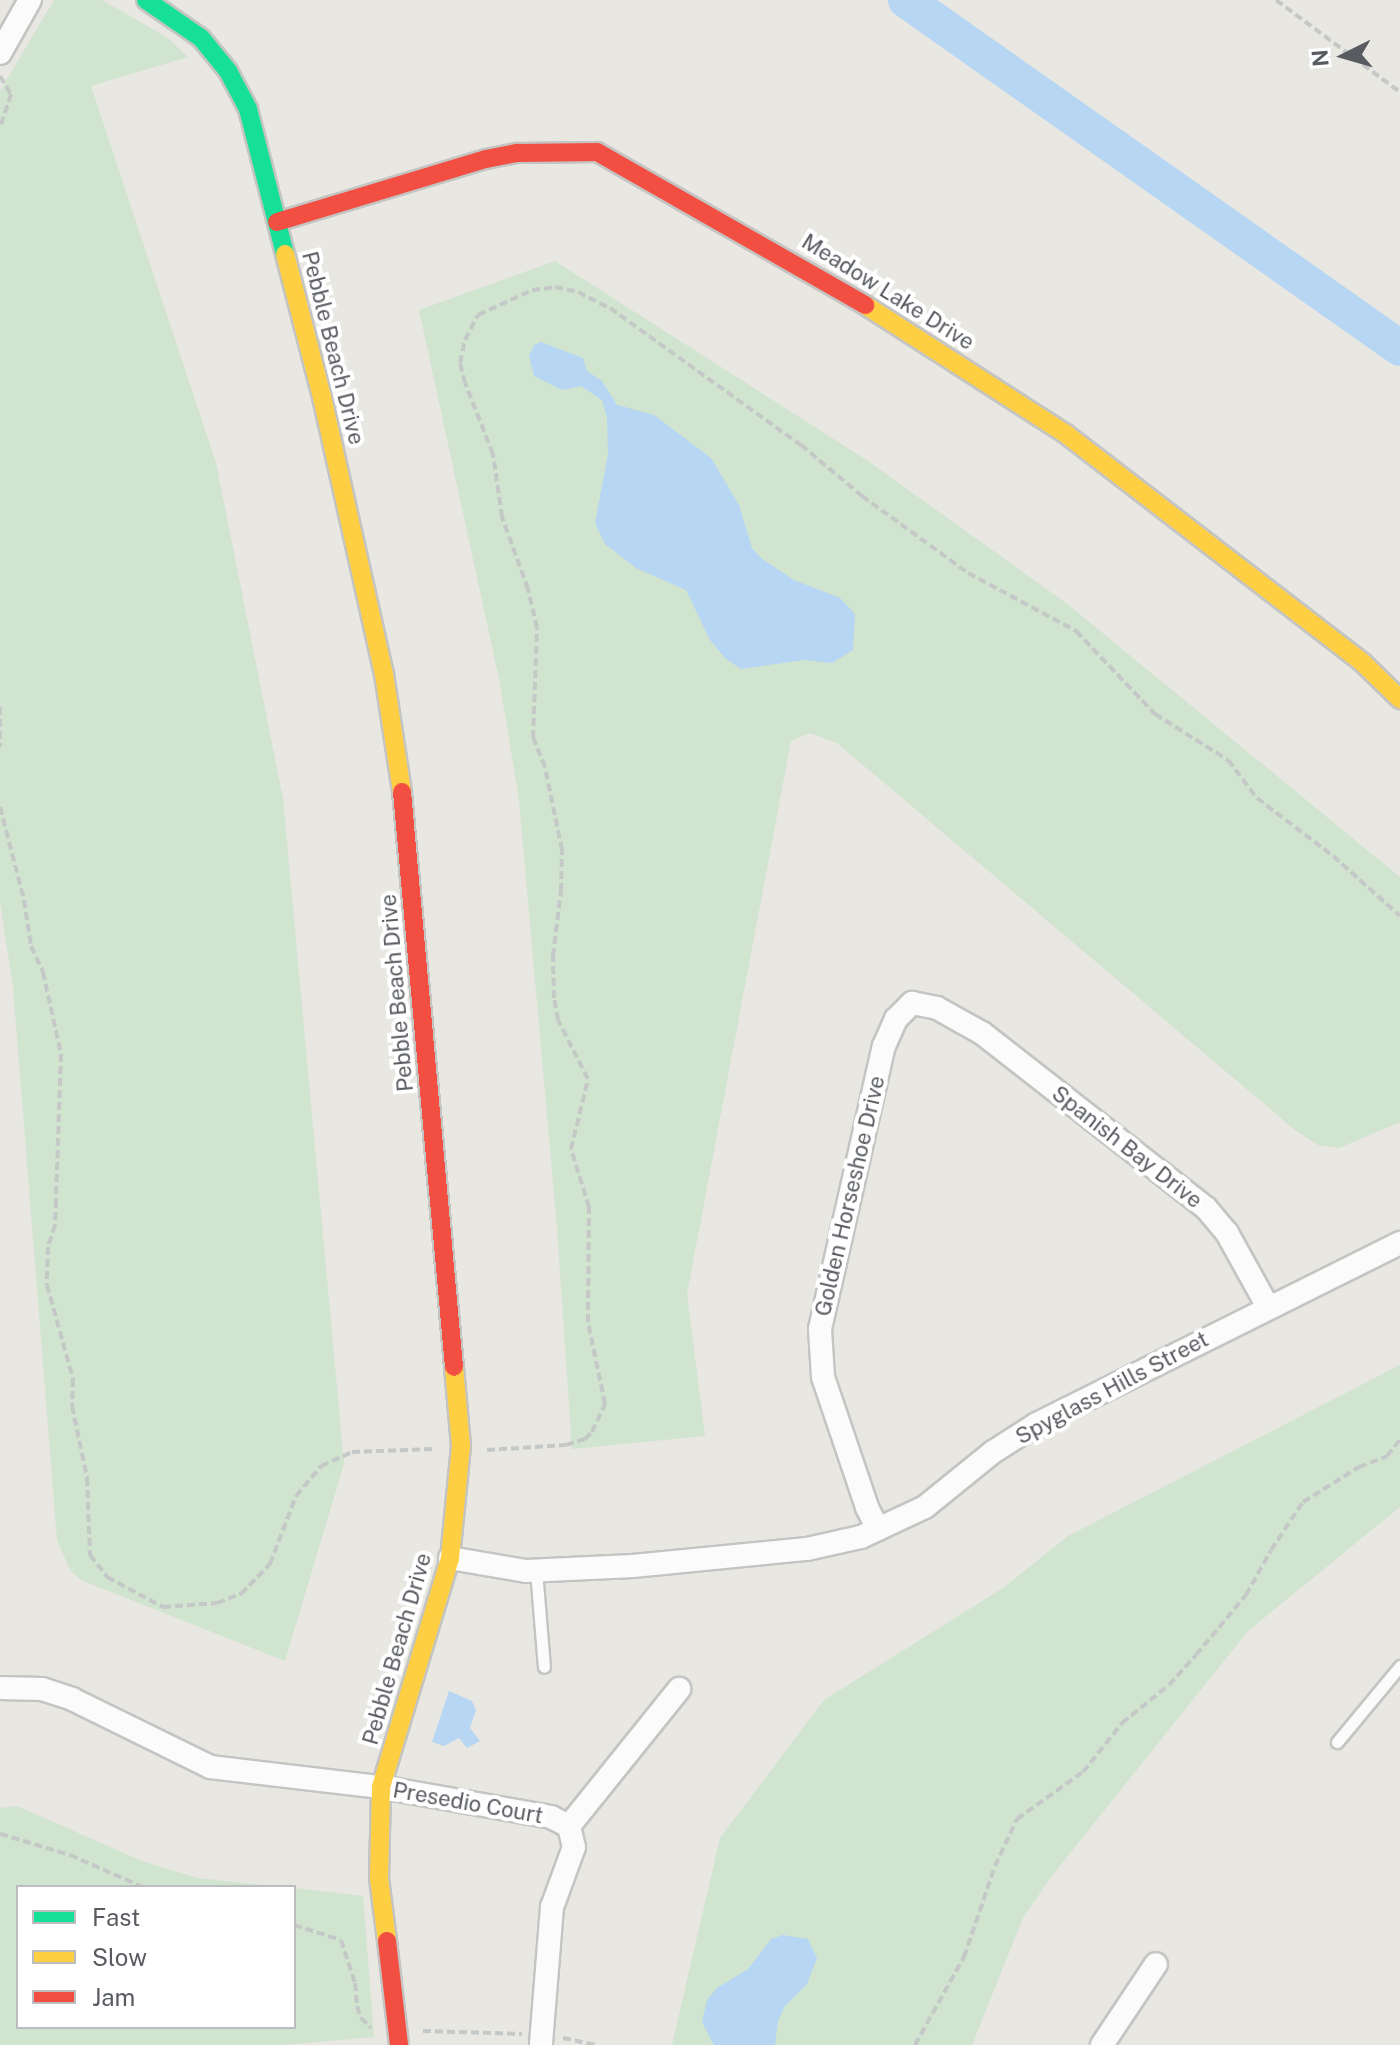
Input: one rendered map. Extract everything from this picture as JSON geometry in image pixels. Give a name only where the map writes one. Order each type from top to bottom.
[{"type":"street","points":[[0,53],[30,0]]},
{"type":"street","name":"Pebble Beach Drive","points":[[146,0],[201,38],[228,71],[248,109],[322,397],[384,674],[400,769],[461,1450],[450,1558],[381,1787],[379,1878],[397,2040]]},
{"type":"street","name":"Meadow Lake Drive","points":[[277,222],[486,159],[518,153],[597,152],[820,276],[1066,434],[1317,627],[1400,699]]},
{"type":"street","name":"Golden Horseshoe Drive","points":[[878,1529],[867,1507],[823,1377],[820,1329],[884,1046],[896,1019],[912,1003],[937,1008],[955,1017]]},
{"type":"street","name":"Spanish Bay Drive","points":[[955,1017],[982,1033],[1206,1208],[1227,1233],[1268,1307]]},
{"type":"street","name":"Spyglass Hills Street","points":[[450,1558],[536,1570],[633,1566],[807,1549],[861,1537],[925,1507],[993,1452],[1037,1424],[1400,1243]]},
{"type":"street","name":"Presedio Court","points":[[0,1688],[42,1689],[72,1699],[210,1767],[381,1787],[551,1817],[569,1826],[574,1847],[552,1907],[542,2040]]},
{"type":"street","points":[[569,1826],[679,1689]]},
{"type":"street","points":[[1102,2045],[1156,1964]]},
{"type":"lane","points":[[536,1570],[544,1667]]},
{"type":"lane","points":[[1337,1742],[1400,1666]]},
{"type":"path","points":[[1276,0],[1400,92]]},
{"type":"path","points":[[0,76],[11,94],[0,127]]},
{"type":"path","points":[[0,807],[24,900],[31,946],[43,972],[61,1054],[55,1225],[48,1247],[47,1285],[73,1379],[72,1406],[87,1478],[90,1555],[107,1577],[163,1607],[217,1603],[241,1594],[257,1581],[270,1564],[296,1496],[321,1466],[352,1452],[566,1445],[585,1439],[592,1432],[605,1404],[590,1346],[588,1322],[589,1207],[571,1149],[588,1079],[558,1020],[554,998],[553,956],[561,891],[562,850],[545,767],[533,738],[537,628],[528,589],[502,517],[493,454],[460,363],[465,340],[478,315],[532,290],[555,287],[578,292],[610,308],[801,445],[862,496],[968,573],[1076,631],[1155,714],[1228,760],[1257,798],[1333,856],[1400,916]]},
{"type":"path","points":[[0,707],[0,747]]},
{"type":"path","points":[[915,2045],[964,1957],[995,1866],[1017,1819],[1044,1796],[1073,1781],[1122,1723],[1169,1685],[1246,1595],[1303,1502],[1359,1467],[1387,1456],[1400,1440]]},
{"type":"path","points":[[0,1834],[70,1855],[138,1885]]},
{"type":"path","points":[[296,1926],[341,1940],[361,2018],[373,2030],[397,2040],[542,2040],[596,2045]]},
{"type":"green space","points":[[54,0],[102,0],[168,38],[188,57],[91,86],[216,463],[283,799],[344,1464],[285,1661],[81,1580],[70,1570],[57,1540],[13,987],[0,902],[0,91]]},
{"type":"green space","points":[[555,261],[868,461],[1066,603],[1400,877],[1400,1122],[1339,1148],[1318,1145],[1295,1130],[837,743],[810,733],[791,741],[687,1294],[705,1436],[572,1449],[557,1228],[519,800],[499,679],[419,310]]},
{"type":"green space","points":[[1400,1365],[1400,1507],[1248,1631],[1051,1877],[1023,1918],[972,2045],[672,2045],[720,1838],[824,1700],[1003,1588],[1068,1536]]},
{"type":"green space","points":[[17,1806],[142,1861],[197,1878],[262,1885],[16,1885],[16,2029],[296,2029],[296,1888],[363,1896],[374,2037],[284,2045],[0,2045],[0,1808]]},
{"type":"water","points":[[541,342],[583,358],[587,371],[602,381],[617,405],[654,415],[711,458],[739,505],[752,548],[761,558],[794,580],[840,598],[855,614],[853,650],[832,663],[804,660],[741,669],[725,658],[710,640],[686,590],[636,568],[605,544],[595,523],[608,454],[607,418],[602,400],[581,386],[562,390],[534,376],[529,356],[534,345]]},
{"type":"water","points":[[449,1691],[472,1701],[476,1710],[470,1728],[480,1741],[467,1748],[459,1738],[444,1746],[432,1742]]},
{"type":"water","points":[[783,1935],[808,1939],[817,1958],[807,1984],[785,2006],[778,2021],[775,2045],[714,2045],[702,2022],[707,2000],[717,1988],[748,1969],[771,1939]]},
{"type":"waterway","points":[[906,0],[1400,348]]},
{"type":"traffic: fast","points":[[146,0],[201,38],[228,71],[248,109],[285,254]]},
{"type":"traffic: slow","points":[[285,254],[322,397],[384,674],[402,792]]},
{"type":"traffic: slow","points":[[865,305],[1066,434],[1363,663],[1400,699]]},
{"type":"traffic: slow","points":[[387,1941],[379,1878],[381,1787],[450,1558],[461,1446],[454,1367]]},
{"type":"traffic: jam","points":[[277,222],[486,159],[518,153],[597,152],[865,305]]},
{"type":"traffic: jam","points":[[402,792],[454,1367]]},
{"type":"traffic: jam","points":[[387,1941],[399,2045]]}]
